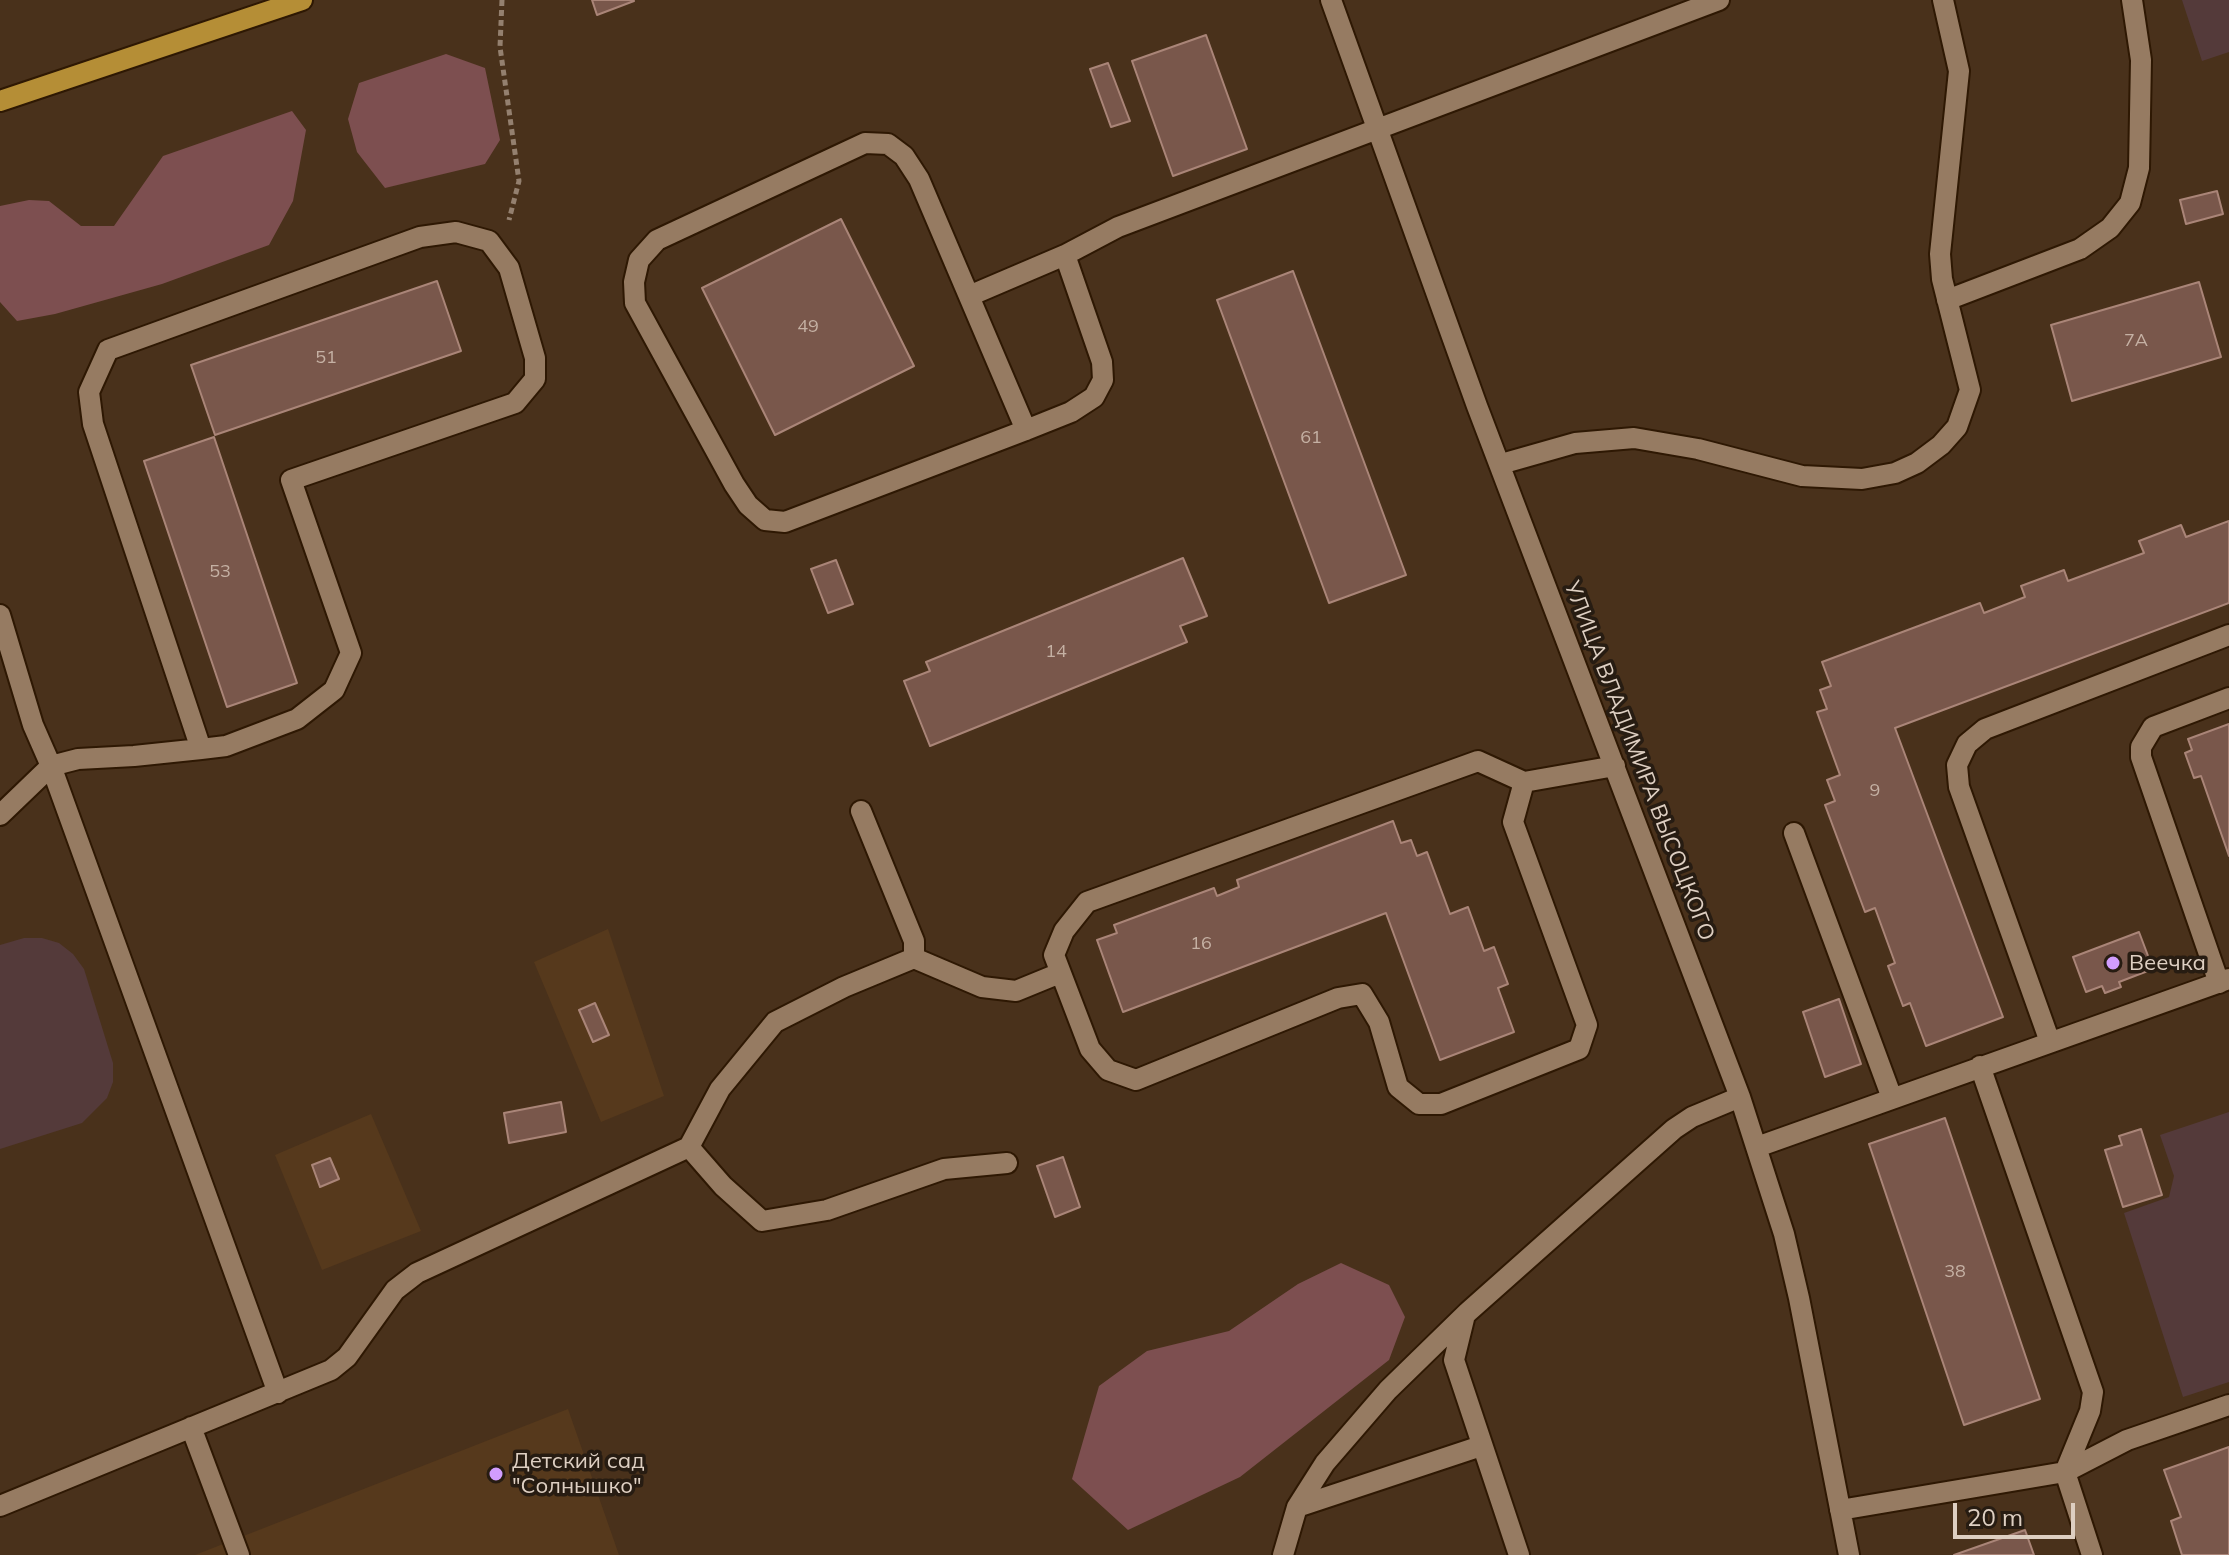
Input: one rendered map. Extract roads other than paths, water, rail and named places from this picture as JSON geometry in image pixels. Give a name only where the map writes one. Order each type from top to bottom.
[{"type":"main road","points":[[0,101],[302,0]]},
{"type":"street","name":"УЛИЦА ВЛАДИМИРА ВЫСОЦКОГО","points":[[1331,0],[1757,1147],[1799,1298],[1849,1555]]},
{"type":"street","points":[[969,296],[1065,255],[1118,227],[1719,0]]},
{"type":"street","points":[[1501,464],[1575,443],[1634,438],[1698,449],[1817,478],[1862,479],[1895,473],[1917,463],[1941,445],[1966,410],[1970,390],[1947,300],[1940,254],[1941,217],[1959,71],[1943,0]]},
{"type":"street","points":[[1947,300],[2080,249],[2110,228],[2130,203],[2139,168],[2141,60],[2132,0]]},
{"type":"street","points":[[1026,430],[919,179],[904,156],[888,144],[865,143],[657,240],[639,260],[634,282],[635,303],[734,484],[748,505],[765,520],[785,522],[1026,430],[1071,412],[1094,397],[1103,380],[1102,362],[1065,255]]},
{"type":"street","points":[[0,815],[51,766],[78,759],[201,749],[226,746],[297,719],[334,690],[351,653],[291,480],[515,403],[535,379],[535,358],[509,268],[489,241],[456,232],[420,237],[108,350],[89,392],[93,424],[201,749]]},
{"type":"street","points":[[0,615],[33,725],[51,766],[278,1393]]},
{"type":"street","points":[[2050,1042],[1959,787],[1957,765],[1967,744],[1985,729],[2229,635]]},
{"type":"street","points":[[1757,1147],[2224,981],[2141,757],[2145,737],[2153,727],[2229,698]]},
{"type":"street","points":[[1524,782],[1513,822],[1587,1025],[1579,1049],[1441,1104],[1419,1104],[1398,1087],[1379,1022],[1362,994],[1338,998],[1136,1080],[1108,1070],[1090,1049],[1054,955],[1064,931],[1087,902],[1478,761],[1524,782],[1615,766]]},
{"type":"street","points":[[861,811],[914,941],[914,958]]},
{"type":"street","points":[[1794,833],[1892,1098]]},
{"type":"street","points":[[0,1506],[331,1370],[347,1357],[380,1308],[417,1273],[689,1147],[720,1089],[775,1022],[844,987],[914,958],[950,975],[993,988],[1016,991],[1060,973]]},
{"type":"street","points":[[1980,1066],[2093,1392],[2090,1411],[2065,1472],[2092,1555]]},
{"type":"street","points":[[1283,1555],[1297,1507],[1355,1423],[1468,1312],[1674,1129],[1692,1117],[1740,1097]]},
{"type":"street","points":[[689,1147],[723,1186],[762,1221],[827,1210],[944,1169],[1007,1163]]},
{"type":"street","points":[[1468,1312],[1459,1330],[1454,1360],[1519,1555]]},
{"type":"street","points":[[1840,1510],[2065,1472],[2127,1440],[2229,1405]]},
{"type":"street","points":[[191,1427],[239,1555]]},
{"type":"street","points":[[1297,1507],[1481,1446]]},
{"type":"place","name":"Веечка","points":[[2113,963]]},
{"type":"place","name":"Детский сад \"Солнышко\"","points":[[496,1474]]}]
